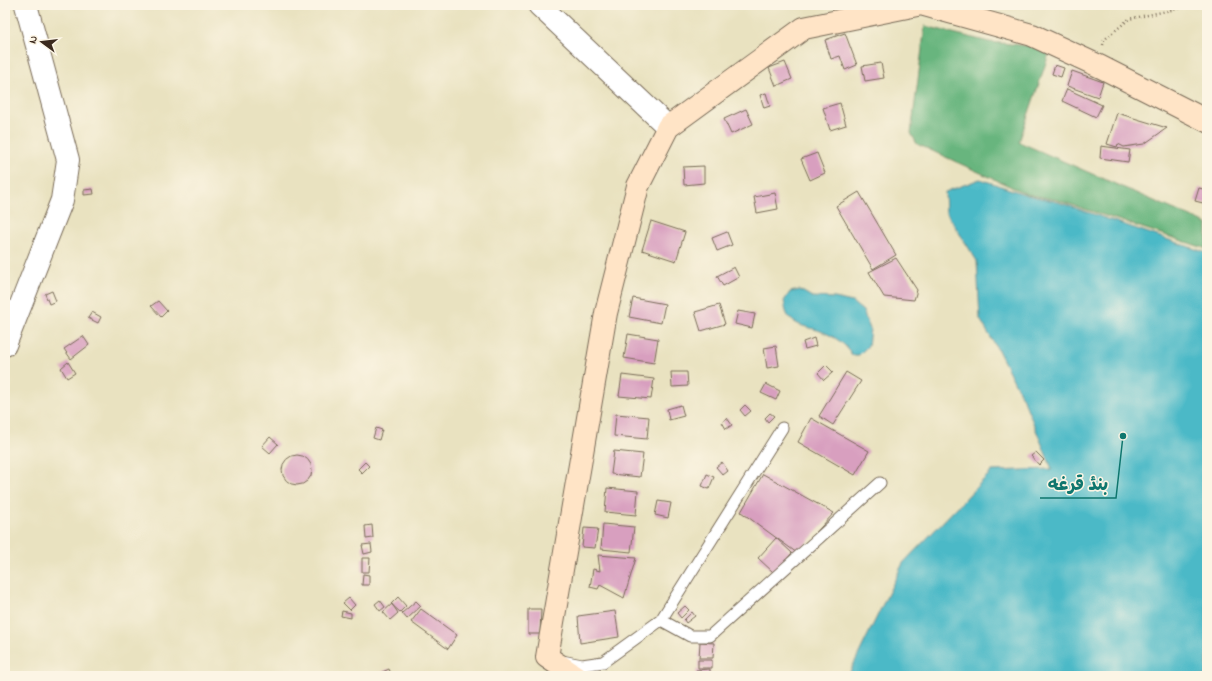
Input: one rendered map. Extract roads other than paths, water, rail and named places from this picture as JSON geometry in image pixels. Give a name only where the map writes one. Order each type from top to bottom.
[{"type":"street","points":[[5,345],[62,200],[68,160],[26,5]]},
{"type":"street","points":[[540,5],[668,127]]},
{"type":"street","points":[[575,676],[547,657],[606,313],[638,186],[668,127],[804,28],[917,5]]},
{"type":"street","points":[[924,5],[1032,35],[1101,67],[1207,121]]},
{"type":"lane","points":[[547,657],[582,665],[603,662],[661,620],[782,428]]},
{"type":"lane","points":[[661,620],[690,636],[710,636],[880,484]]},
{"type":"water","points":[[980,179],[1027,195],[1058,202],[1207,253],[1207,676],[848,676],[903,563],[992,471],[1052,469],[1025,403],[998,350],[980,319],[977,261],[946,212],[945,192]]},
{"type":"water","points":[[800,290],[812,297],[835,298],[852,302],[863,311],[870,329],[868,346],[859,355],[852,355],[840,341],[832,336],[794,322],[787,314],[784,301],[790,292]]},
{"type":"place","name":"بندٔ قرغه","points":[[1123,436]]}]
